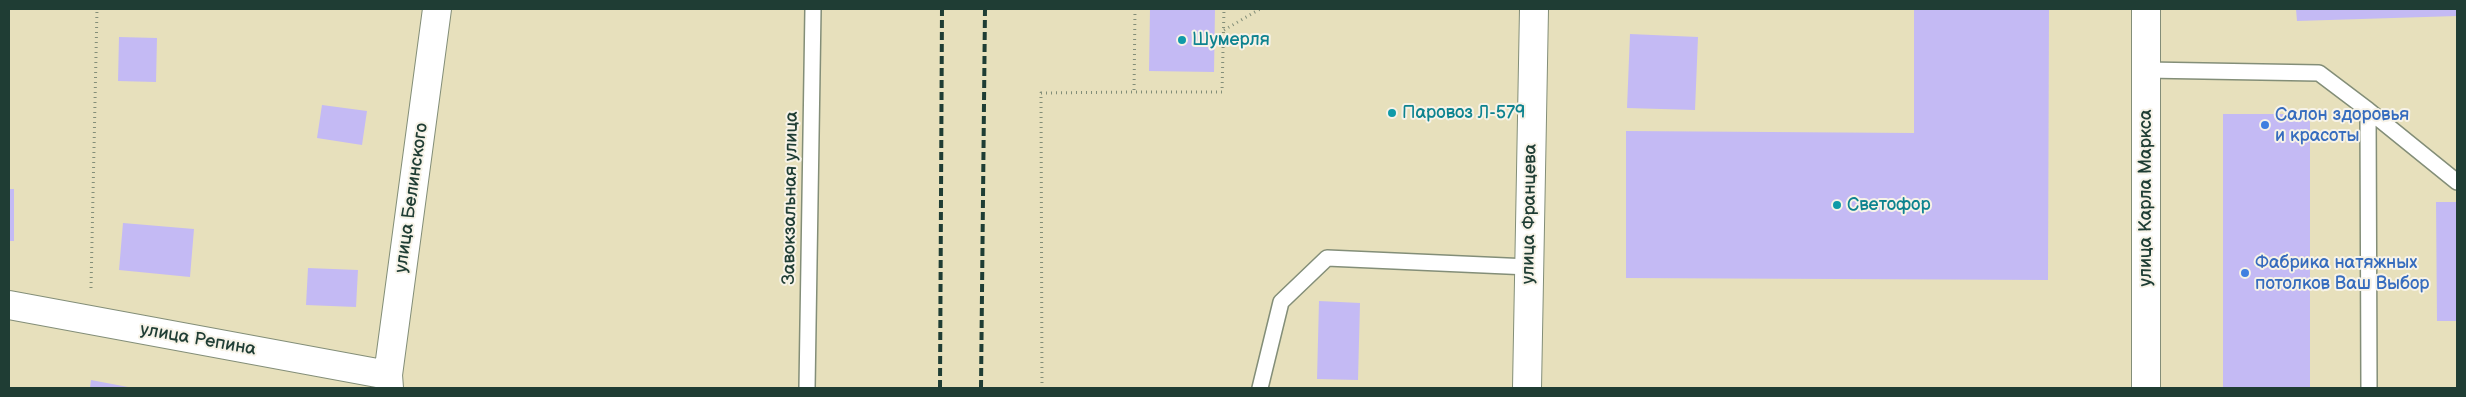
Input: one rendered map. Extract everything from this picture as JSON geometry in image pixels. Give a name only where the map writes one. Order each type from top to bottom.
[{"type":"street","name":"улица Белинского","points":[[389,382],[437,9]]},
{"type":"street","name":"улица Францева","points":[[1527,388],[1534,9]]},
{"type":"street","name":"улица Карла Маркса","points":[[2146,9],[2146,388]]},
{"type":"street","name":"улица Репина","points":[[9,305],[389,382]]},
{"type":"lane","name":"Завокзальная улица","points":[[807,388],[813,9]]},
{"type":"lane","points":[[2146,70],[2319,73],[2457,182]]},
{"type":"lane","points":[[2368,110],[2369,388]]},
{"type":"lane","points":[[1260,388],[1281,302],[1327,258],[1529,267]]},
{"type":"path","points":[[90,320],[97,9]]},
{"type":"path","points":[[1134,92],[1135,9]]},
{"type":"path","points":[[1042,388],[1041,92],[1222,92],[1224,9]]},
{"type":"path","points":[[1224,30],[1260,9]]},
{"type":"building","name":"Шумерля","points":[[1150,9],[1215,9],[1214,72],[1149,71]]},
{"type":"building","name":"Светофор","points":[[1914,9],[2049,9],[2048,280],[1626,278],[1626,131],[1914,133]]},
{"type":"building","points":[[2296,9],[2457,9],[2457,16],[2297,21]]},
{"type":"building","points":[[1630,34],[1698,37],[1695,110],[1627,108]]},
{"type":"building","points":[[119,37],[157,38],[156,82],[118,81]]},
{"type":"building","points":[[322,105],[367,111],[362,145],[317,138]]},
{"type":"building","points":[[2223,114],[2310,114],[2310,388],[2223,388]]},
{"type":"building","points":[[9,189],[14,189],[14,241],[9,241]]},
{"type":"building","points":[[2436,202],[2457,202],[2457,321],[2437,321]]},
{"type":"building","points":[[123,223],[194,229],[190,277],[119,270]]},
{"type":"building","points":[[308,268],[358,270],[356,307],[306,305]]},
{"type":"building","points":[[1319,301],[1360,303],[1358,380],[1317,379]]},
{"type":"building","points":[[91,380],[128,387],[128,388],[90,388]]},
{"type":"railway","points":[[940,388],[942,9]]},
{"type":"railway","points":[[981,388],[985,9]]},
{"type":"place","name":"Шумерля","points":[[1182,40]]},
{"type":"place","name":"Паровоз Л-579","points":[[1392,113]]},
{"type":"place","name":"Салон здоровья и красоты","points":[[2265,125]]},
{"type":"place","name":"Светофор","points":[[1837,205]]},
{"type":"place","name":"Фабрика натяжных потолков Ваш Выбор","points":[[2245,273]]}]
